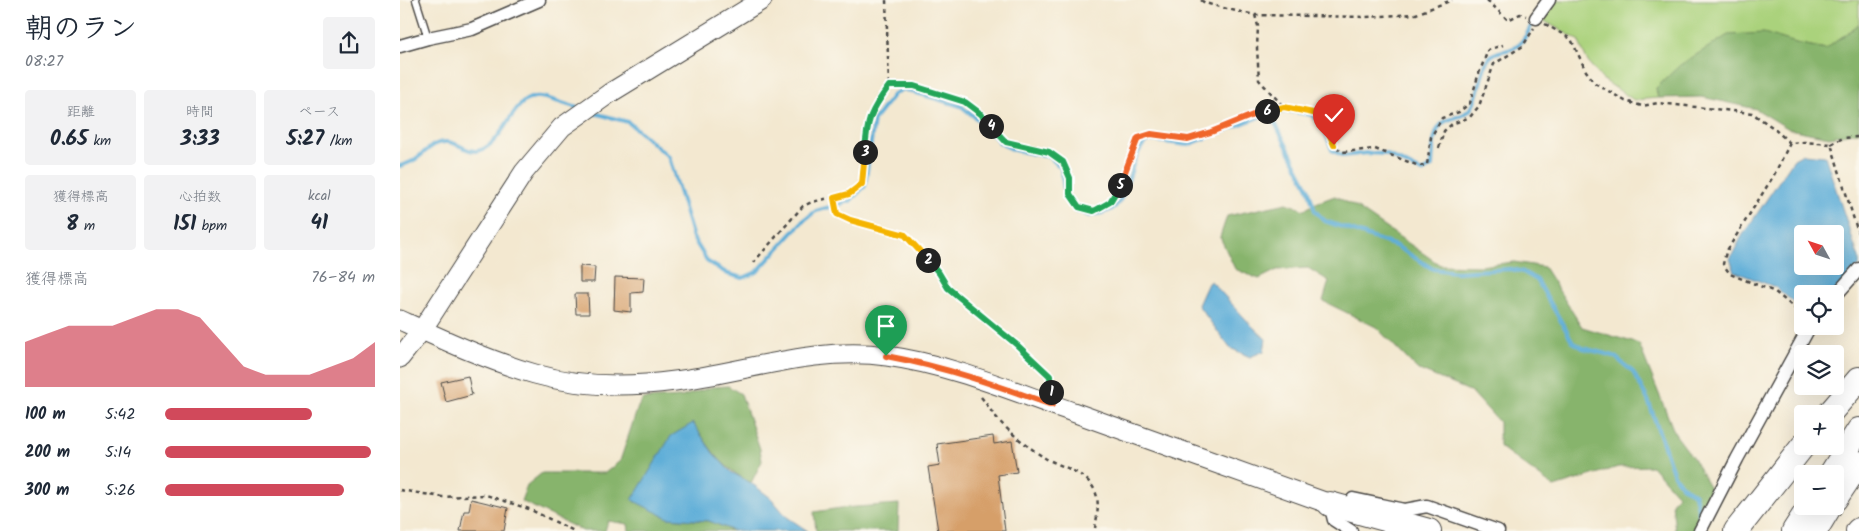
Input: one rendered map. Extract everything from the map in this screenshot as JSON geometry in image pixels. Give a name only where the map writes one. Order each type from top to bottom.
[{"type":"highway","points":[[1837,405],[1859,379]]},
{"type":"highway","points":[[1836,465],[1859,430]]},
{"type":"highway","points":[[1736,531],[1796,455]]},
{"type":"highway","points":[[1844,485],[1859,462]]},
{"type":"highway","points":[[1338,506],[1394,531]]},
{"type":"highway","points":[[1338,506],[1429,531]]},
{"type":"highway","points":[[1794,531],[1804,515]]},
{"type":"highway","points":[[1815,531],[1825,515]]},
{"type":"street","points":[[400,46],[472,29],[539,0]]},
{"type":"street","points":[[400,358],[422,330],[524,172],[562,127],[610,93],[762,0]]},
{"type":"street","points":[[1536,18],[1549,0]]},
{"type":"street","points":[[1844,286],[1859,269]]},
{"type":"street","points":[[400,320],[495,360],[537,375],[583,383],[631,385],[676,381],[796,358],[850,354],[886,356],[982,379],[1338,506]]},
{"type":"street","points":[[1700,531],[1805,335]]},
{"type":"street","points":[[1351,531],[1334,520],[1340,496],[1405,510],[1427,506],[1498,531]]},
{"type":"lane","points":[[416,0],[428,38]]},
{"type":"path","points":[[753,263],[803,206],[812,202],[849,194],[862,184],[867,128],[873,109],[889,86],[886,0]]},
{"type":"path","points":[[1201,0],[1205,3],[1255,15],[1366,17],[1416,14],[1452,0]]},
{"type":"path","points":[[1487,0],[1508,20],[1520,14],[1536,18]]},
{"type":"path","points":[[1255,15],[1258,26],[1259,80],[1284,107]]},
{"type":"path","points":[[1439,148],[1444,131],[1452,124],[1470,117],[1478,106],[1494,64],[1523,46],[1538,20],[1571,39],[1586,71],[1595,83],[1625,101],[1642,106],[1658,103],[1752,113],[1790,143],[1831,144],[1843,138],[1859,137]]},
{"type":"path","points":[[889,86],[914,86],[965,102],[981,114],[1006,142],[1049,152],[1063,162],[1070,178],[1070,194],[1079,207],[1094,211],[1110,202],[1120,186],[1138,138],[1151,134],[1188,139],[1258,113],[1284,107],[1318,114],[1326,126],[1334,145],[1342,152],[1375,149],[1419,166],[1427,165],[1432,137],[1442,118],[1459,112],[1470,103],[1488,50],[1503,45]]},
{"type":"path","points":[[1790,143],[1774,175],[1726,252],[1724,264],[1730,274],[1775,292],[1794,307]]},
{"type":"path","points":[[1831,144],[1859,236]]},
{"type":"path","points":[[834,198],[837,214],[850,220],[905,235],[939,273],[948,288],[1017,345],[1050,376],[1052,405]]},
{"type":"path","points":[[978,392],[998,420],[1032,449],[1089,482],[1096,492],[1098,514],[1095,528]]},
{"type":"path","points":[[400,490],[442,496],[486,496],[529,509],[574,531]]},
{"type":"green space","points":[[1551,0],[1859,0],[1859,24],[1826,49],[1796,43],[1656,88],[1658,98],[1634,100],[1602,79],[1588,62],[1578,40],[1539,18]]},
{"type":"green space","points":[[1859,24],[1859,132],[1829,137],[1789,129],[1756,109],[1702,97],[1658,98],[1656,88],[1680,65],[1728,35],[1764,33],[1796,43],[1826,49]]},
{"type":"green space","points":[[1335,196],[1356,207],[1440,265],[1480,266],[1514,262],[1544,267],[1582,327],[1639,344],[1675,434],[1693,458],[1715,497],[1699,531],[1675,531],[1672,503],[1678,495],[1652,466],[1618,467],[1554,487],[1499,446],[1499,422],[1472,392],[1417,369],[1376,327],[1323,301],[1329,281],[1308,268],[1277,270],[1259,279],[1235,269],[1220,237],[1227,216],[1287,203],[1304,210]]},
{"type":"green space","points":[[728,386],[741,394],[760,449],[762,461],[751,483],[740,477],[724,464],[693,423],[668,518],[709,521],[734,531],[629,531],[628,524],[608,521],[605,531],[583,531],[521,501],[527,485],[542,473],[605,473],[620,461],[638,407],[643,399],[681,397],[712,387]]},
{"type":"green space","points":[[899,504],[898,531],[816,531],[814,512]]},
{"type":"water","points":[[1803,154],[1825,156],[1859,259],[1859,266],[1842,285],[1794,285],[1794,302],[1775,287],[1735,272],[1730,259],[1742,236],[1794,159]]},
{"type":"water","points":[[1211,281],[1266,339],[1264,351],[1250,357],[1230,348],[1198,305],[1208,283]]},
{"type":"water","points":[[693,423],[713,453],[731,472],[751,483],[771,498],[787,517],[808,531],[734,531],[709,521],[668,518],[632,500],[671,436]]},
{"type":"building","points":[[580,266],[595,267],[594,282],[580,282]]},
{"type":"building","points":[[615,277],[644,278],[643,292],[631,293],[631,312],[614,310]]},
{"type":"building","points":[[575,294],[588,294],[589,314],[576,314]]},
{"type":"building","points":[[468,376],[472,395],[446,402],[441,382]]},
{"type":"building","points":[[993,436],[994,444],[1012,441],[1017,472],[998,475],[1005,531],[938,531],[928,467],[940,465],[937,444]]},
{"type":"building","points":[[471,499],[508,508],[504,531],[460,531],[464,511],[469,511]]},
{"type":"waterway","points":[[594,113],[628,122],[669,157],[693,238],[708,262],[728,274],[743,278],[757,272],[803,221],[816,211],[850,201],[865,186],[874,120],[894,94],[903,89],[961,106],[986,126],[1000,143],[1014,150],[1050,157],[1061,168],[1065,197],[1076,210],[1089,216],[1110,210],[1118,203],[1123,195],[1137,155],[1148,140],[1188,145],[1264,115],[1290,111],[1311,115],[1322,124],[1332,150],[1343,156],[1367,153],[1386,154],[1422,172],[1432,166],[1434,141],[1441,124],[1463,115],[1472,107],[1487,61],[1495,53],[1511,49],[1519,44],[1534,20]]},
{"type":"waterway","points":[[400,166],[412,161],[437,143],[447,142],[474,151],[483,149],[498,136],[516,109],[523,102],[531,98],[545,98],[578,108]]},
{"type":"waterway","points":[[1271,115],[1308,188],[1315,211],[1325,221],[1396,246],[1433,269],[1456,272],[1511,269],[1523,272],[1537,280],[1573,342],[1583,348],[1614,356],[1633,372],[1648,400],[1674,475],[1681,485],[1695,495],[1701,521]]},
{"type":"route","points":[[886,356],[919,362],[982,379],[1052,405],[1050,376],[1017,345],[948,288],[939,273],[905,235],[850,220],[837,214],[834,198],[849,194],[862,184],[867,128],[873,109],[889,86],[914,86],[965,102],[981,114],[1006,142],[1049,152],[1063,162],[1070,178],[1070,194],[1079,207],[1094,211],[1110,202],[1120,186],[1138,138],[1151,134],[1188,139],[1258,113],[1284,107],[1318,114],[1326,126],[1334,145]]}]
